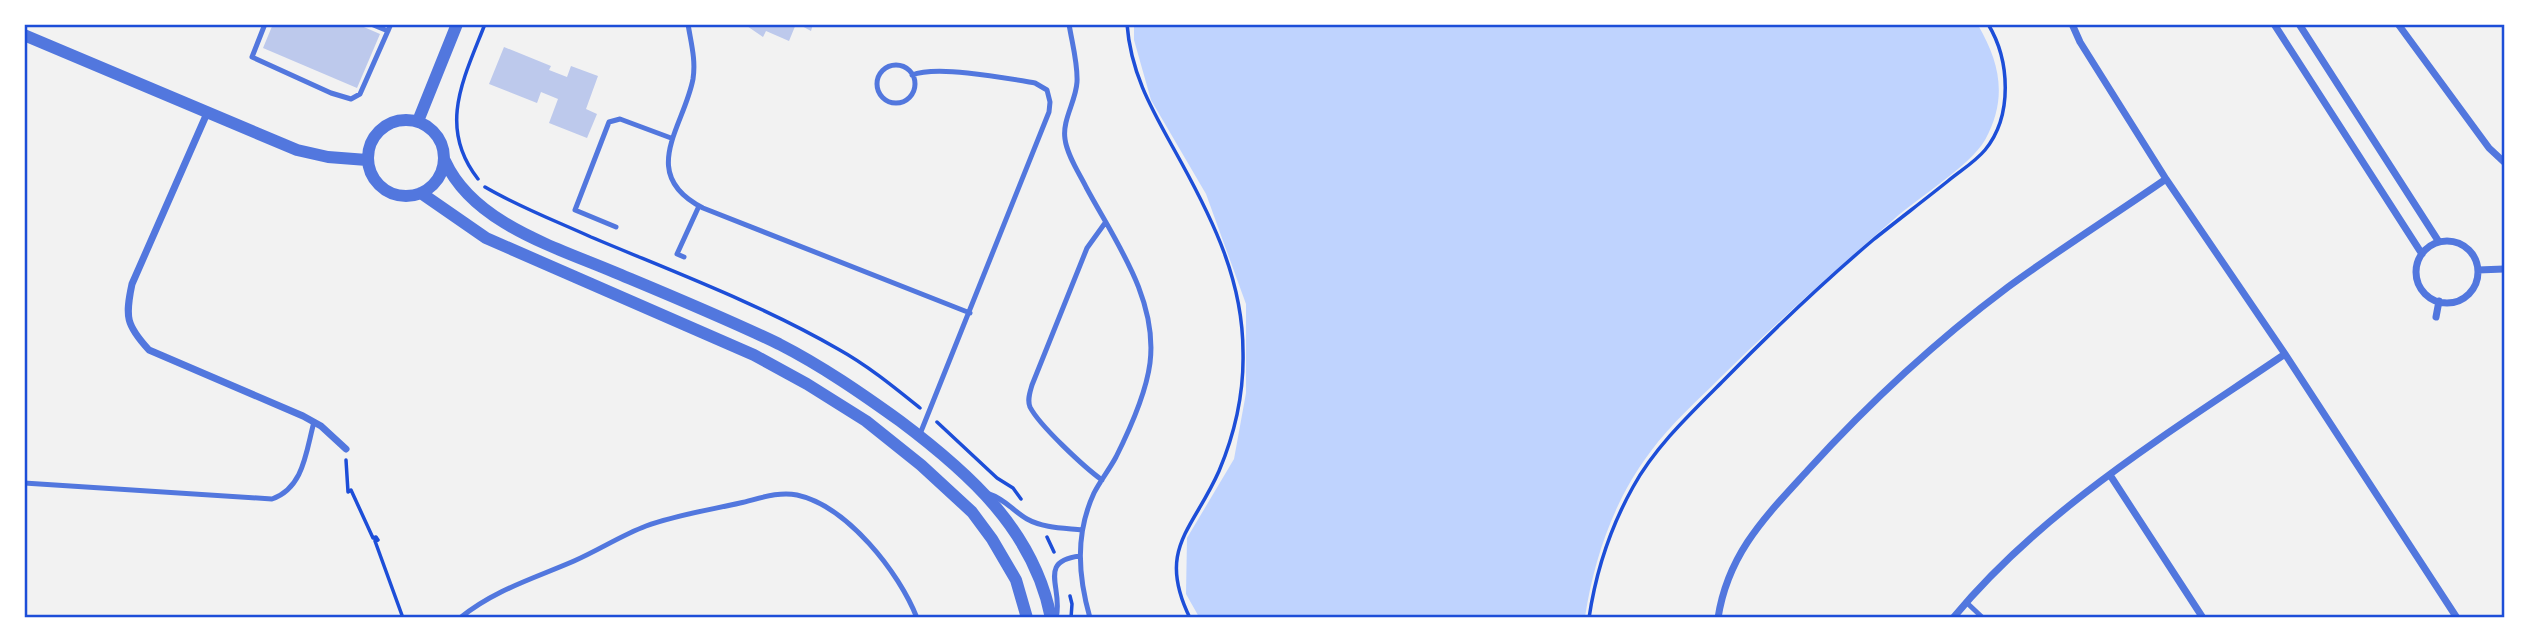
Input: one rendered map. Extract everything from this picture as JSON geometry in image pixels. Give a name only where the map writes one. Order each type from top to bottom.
[{"type":"street","points":[[418,121],[457,24]]},
{"type":"street","points":[[2072,24],[2080,42],[2166,179],[2285,354],[2457,618]]},
{"type":"street","points":[[2274,24],[2422,254]]},
{"type":"street","points":[[2299,24],[2439,242]]},
{"type":"street","points":[[2398,24],[2489,148],[2504,162]]},
{"type":"street","points":[[24,35],[297,150],[328,157],[368,160]]},
{"type":"street","points":[[208,111],[132,284],[127,307],[132,332],[149,350],[314,422],[346,449]]},
{"type":"street","points":[[445,160],[438,180],[421,193],[401,196],[382,188],[375,180],[368,160],[374,136],[382,127],[393,121],[406,119],[427,125],[441,140],[449,169],[471,197],[498,218],[551,245],[779,344],[853,387],[952,461],[983,492],[1014,528],[1027,550],[1054,618]]},
{"type":"street","points":[[1718,618],[1729,575],[1751,535],[1850,423],[1930,351],[2008,288],[2166,179]]},
{"type":"street","points":[[421,193],[486,238],[754,355],[866,421],[921,465],[972,512],[992,539],[1016,580],[1027,618]]},
{"type":"street","points":[[2450,241],[2466,247],[2474,255],[2479,270],[2475,285],[2467,295],[2455,302],[2439,302],[2424,292],[2418,280],[2417,266],[2422,254],[2439,242],[2450,241]]},
{"type":"street","points":[[2479,270],[2504,269]]},
{"type":"street","points":[[2436,317],[2439,302]]},
{"type":"street","points":[[1953,618],[1966,601],[2029,541],[2110,475],[2285,354]]},
{"type":"street","points":[[2110,475],[2203,618]]},
{"type":"lane","points":[[265,24],[252,57],[331,93],[351,99],[360,94],[390,28],[372,24]]},
{"type":"lane","points":[[688,24],[694,72],[690,90],[671,138],[668,155],[672,178],[683,194],[699,206],[970,313]]},
{"type":"lane","points":[[1069,24],[1077,83],[1065,140],[1075,167],[1125,257],[1142,294],[1149,318],[1151,345],[1149,367],[1141,398],[1115,459],[1092,497],[1082,530],[1082,583],[1090,618]]},
{"type":"lane","points":[[898,65],[905,67],[912,75],[914,89],[906,100],[891,103],[879,94],[877,80],[885,68],[898,65]]},
{"type":"lane","points":[[912,75],[923,71],[946,72],[1029,82],[1043,87],[1049,93],[1049,112],[919,436]]},
{"type":"lane","points":[[616,227],[575,210],[609,122],[620,119],[671,138]]},
{"type":"lane","points":[[684,257],[677,254],[699,206]]},
{"type":"lane","points":[[1102,480],[1076,458],[1033,410],[1029,400],[1032,385],[1087,247],[1105,223]]},
{"type":"lane","points":[[24,483],[272,499],[283,494],[297,480],[314,422]]},
{"type":"lane","points":[[983,492],[1003,499],[1024,517],[1037,523],[1082,530]]},
{"type":"lane","points":[[460,618],[505,589],[575,561],[644,527],[790,494],[808,498],[826,508],[864,539],[892,573],[917,618]]},
{"type":"lane","points":[[1054,618],[1059,601],[1054,578],[1055,568],[1060,561],[1080,556]]},
{"type":"lane","points":[[1966,601],[1983,618]]},
{"type":"path","points":[[1127,24],[1132,61],[1140,86],[1212,221],[1235,282],[1241,317],[1242,383],[1238,415],[1219,470],[1182,536],[1176,560],[1178,590],[1190,618]]},
{"type":"path","points":[[1589,618],[1600,564],[1623,506],[1653,456],[1673,432],[1806,299],[1986,150],[2001,117],[2005,97],[2003,62],[1999,46],[1988,24]]},
{"type":"path","points":[[346,449],[348,492],[351,490],[373,538],[378,540],[375,541],[403,618]]},
{"type":"water","points":[[1134,25],[1978,25],[1992,53],[1999,95],[1992,125],[1978,150],[1942,182],[1903,211],[1805,298],[1693,404],[1659,441],[1638,470],[1616,509],[1600,552],[1585,617],[1199,617],[1186,594],[1187,538],[1234,459],[1246,393],[1246,304],[1206,194],[1151,100],[1134,40]]},
{"type":"building","points":[[273,24],[357,24],[380,34],[357,88],[263,48]]},
{"type":"building","points":[[744,24],[796,24],[789,41],[766,31],[763,37]]},
{"type":"building","points":[[798,24],[813,24],[811,31]]},
{"type":"building","points":[[504,47],[551,66],[549,70],[567,77],[571,66],[598,76],[586,109],[597,114],[587,138],[549,123],[558,99],[541,92],[537,103],[489,84]]}]
